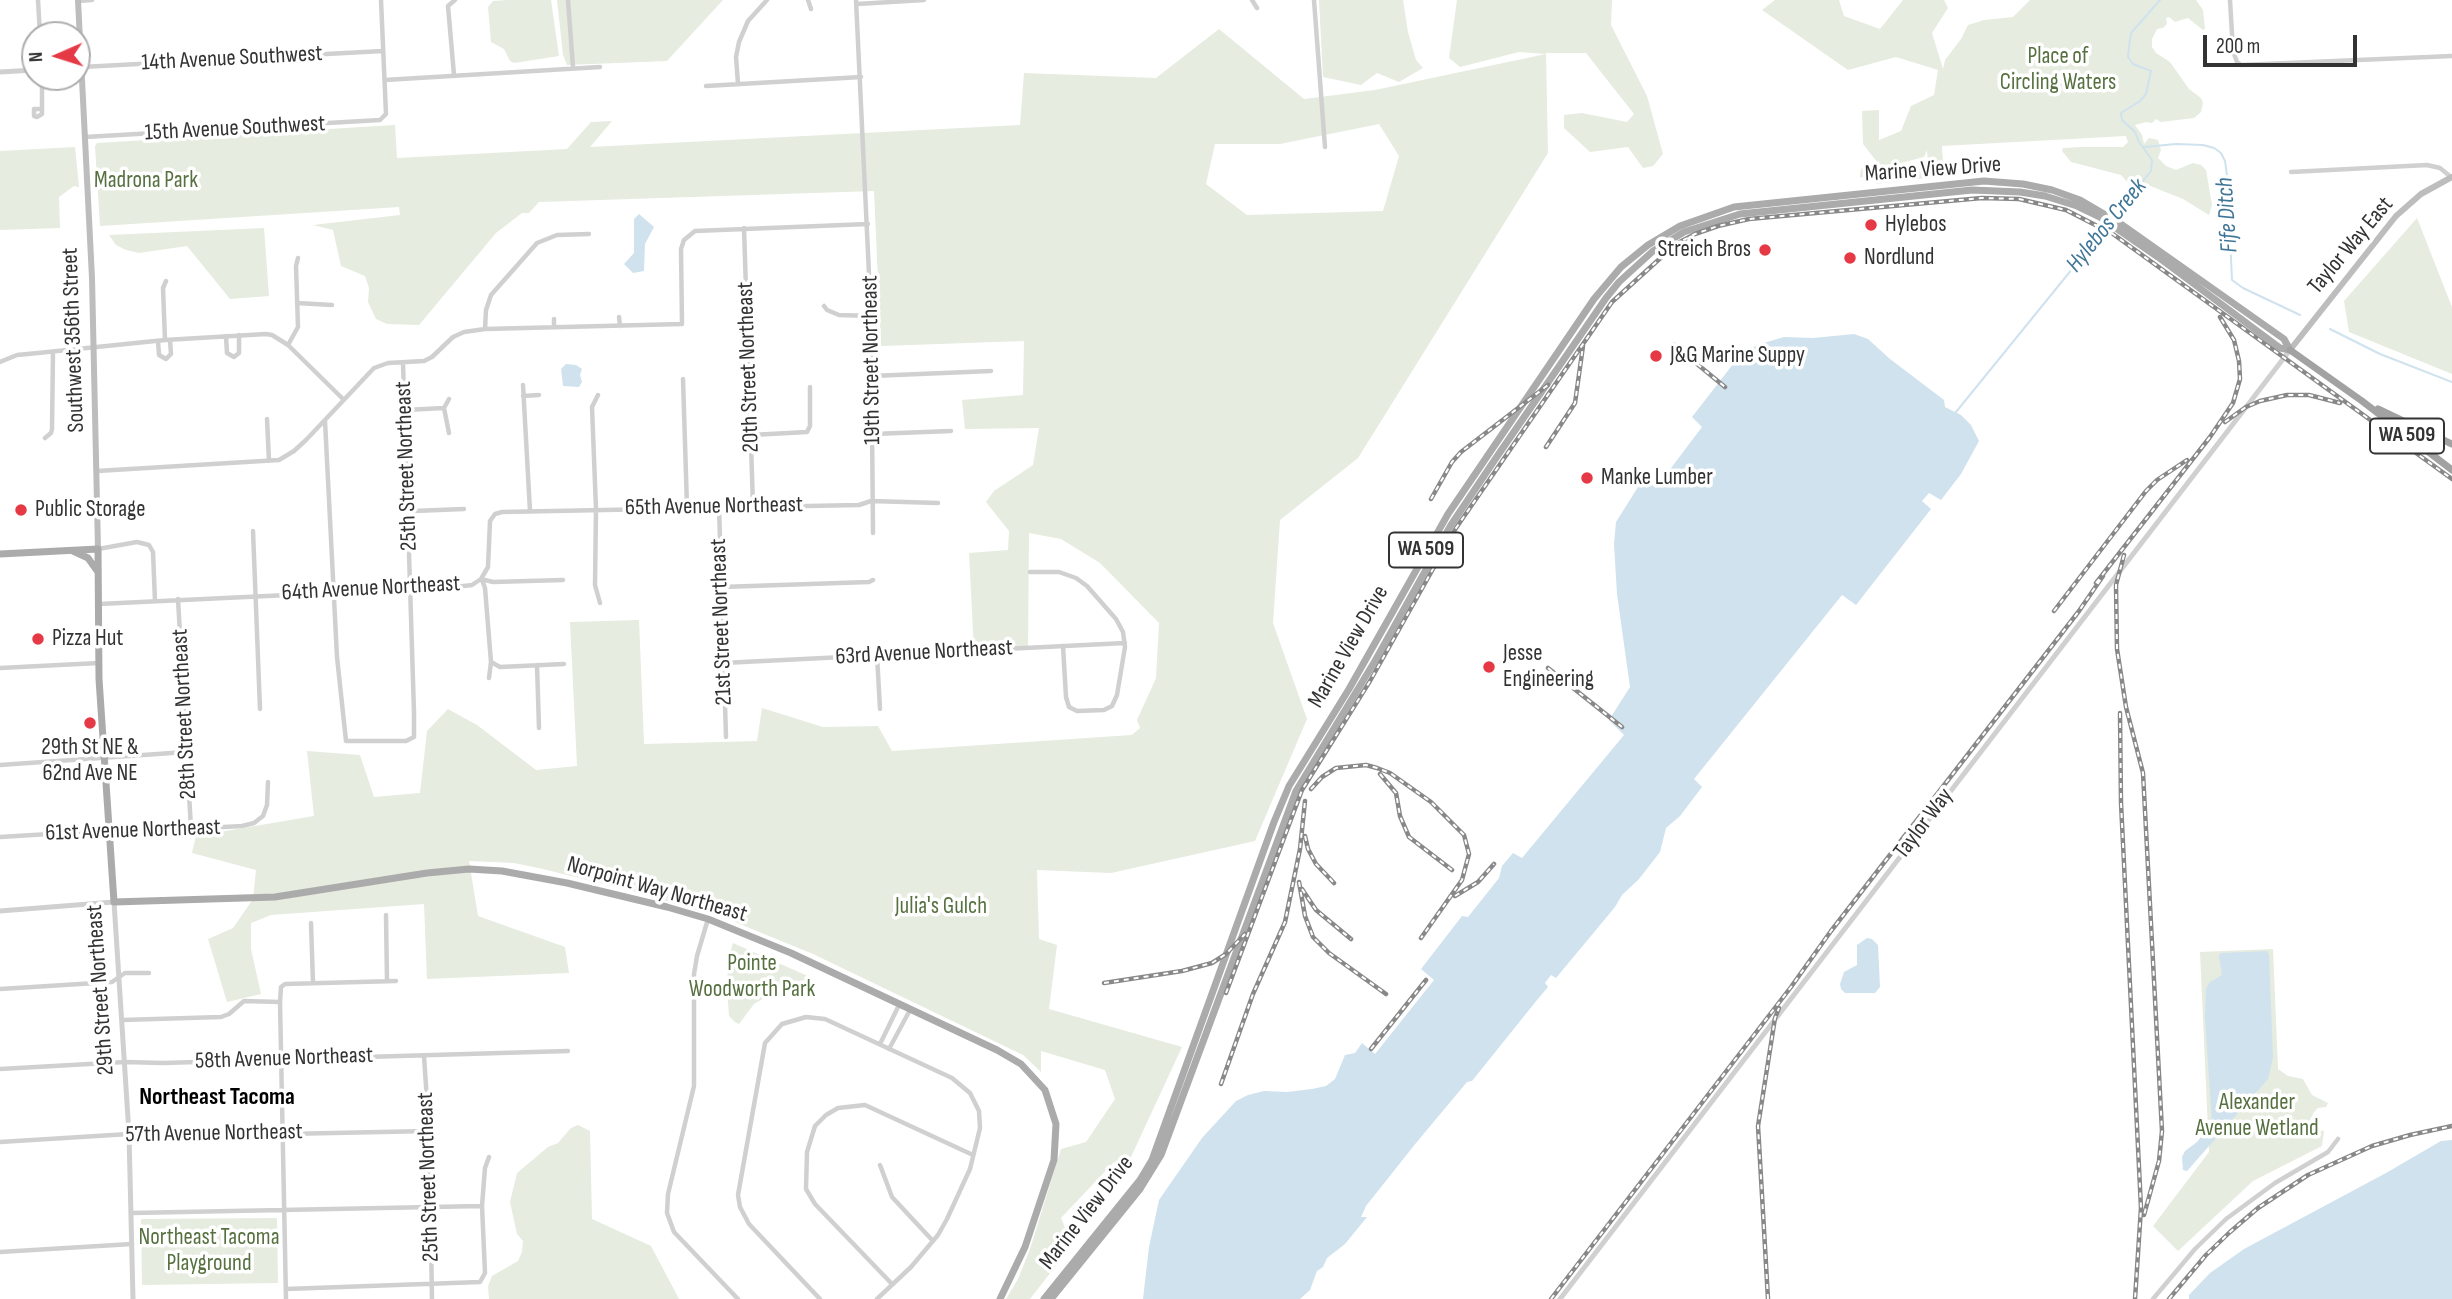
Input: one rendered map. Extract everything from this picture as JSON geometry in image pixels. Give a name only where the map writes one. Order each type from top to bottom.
[{"type":"highway","name":"WA 509","points":[[2290,350],[2452,470]]},
{"type":"highway","name":"WA 509","points":[[2362,401],[2452,444]]},
{"type":"main road","name":"Southwest 356th Street","points":[[78,0],[78,21]]},
{"type":"main road","name":"Southwest 356th Street","points":[[81,91],[94,348],[99,679]]},
{"type":"main road","name":"Taylor Way East","points":[[2290,350],[2396,216],[2421,194],[2451,177]]},
{"type":"main road","name":"Marine View Drive","points":[[1044,1299],[1140,1180],[1152,1160],[1289,786],[1349,689],[1442,524],[1594,299],[1621,267],[1648,245],[1680,226],[1720,210],[1763,202],[1963,183],[2002,182],[2052,190],[2080,200],[2120,226],[2284,339],[2290,350]]},
{"type":"main road","name":"Marine View Drive","points":[[1051,1299],[1140,1189],[1161,1155],[1296,790],[1375,661],[1451,525],[1596,311],[1619,282],[1653,251],[1684,232],[1751,212],[1983,189],[2045,196],[2101,215]]},
{"type":"main road","points":[[0,554],[98,548]]},
{"type":"main road","points":[[70,550],[88,558],[98,573]]},
{"type":"main road","name":"29th Street Northeast","points":[[99,679],[114,902]]},
{"type":"main road","name":"Norpoint Way Northeast","points":[[114,902],[275,897],[428,873],[469,869],[502,871],[567,883],[708,919],[791,953],[1016,1060],[1045,1090],[1054,1112],[1057,1136],[1054,1160],[1025,1247],[1000,1299]]},
{"type":"street","points":[[38,0],[39,21]]},
{"type":"street","points":[[78,0],[92,0]]},
{"type":"street","points":[[381,0],[384,80],[600,67]]},
{"type":"street","points":[[454,75],[448,6],[455,0]]},
{"type":"street","points":[[568,0],[573,68]]},
{"type":"street","points":[[738,84],[736,57],[739,42],[748,21],[767,0]]},
{"type":"street","points":[[808,0],[811,9]]},
{"type":"street","points":[[857,2],[923,0]]},
{"type":"street","points":[[1252,0],[1257,8]]},
{"type":"street","points":[[1314,0],[1325,147]]},
{"type":"street","points":[[2230,0],[2233,51],[2238,64],[2258,66],[2452,56]]},
{"type":"street","name":"19th Street Northeast","points":[[857,2],[871,316],[873,533]]},
{"type":"street","name":"14th Avenue Southwest","points":[[91,66],[383,51]]},
{"type":"street","points":[[0,72],[21,71]]},
{"type":"street","points":[[706,86],[861,77]]},
{"type":"street","name":"15th Avenue Southwest","points":[[85,137],[380,120],[384,118],[384,80]]},
{"type":"street","points":[[40,109],[43,91]]},
{"type":"street","points":[[2291,172],[2427,165],[2440,168],[2451,177]]},
{"type":"street","points":[[97,471],[269,461],[287,456],[374,368],[383,364],[424,361],[459,334],[485,329],[682,324],[681,249],[687,237],[699,231],[868,224]]},
{"type":"street","name":"20th Street Northeast","points":[[744,228],[753,506]]},
{"type":"street","points":[[485,329],[485,310],[491,295],[537,243],[557,234],[589,234]]},
{"type":"street","points":[[288,345],[298,327],[298,258]]},
{"type":"street","points":[[158,341],[159,355],[166,359],[171,354],[163,288],[166,281]]},
{"type":"street","points":[[297,303],[332,305]]},
{"type":"street","points":[[824,306],[839,315],[871,316]]},
{"type":"street","points":[[620,317],[620,326]]},
{"type":"street","points":[[554,319],[554,327]]},
{"type":"street","points":[[226,336],[227,353],[234,357],[239,353],[239,335]]},
{"type":"street","points":[[0,362],[18,355],[168,340],[272,335],[288,345],[343,399]]},
{"type":"street","name":"Taylor Way","points":[[1560,1299],[2290,350]]},
{"type":"street","points":[[45,438],[52,429],[53,352]]},
{"type":"street","name":"25th Street Northeast","points":[[333,591],[346,741],[407,741],[414,737],[403,363]]},
{"type":"street","points":[[872,376],[992,371]]},
{"type":"street","points":[[682,379],[687,507]]},
{"type":"street","points":[[523,385],[530,511]]},
{"type":"street","points":[[751,435],[807,432],[810,426],[810,387]]},
{"type":"street","points":[[523,396],[539,395]]},
{"type":"street","points":[[598,395],[592,407],[596,509],[595,584],[600,603]]},
{"type":"street","points":[[449,399],[444,408],[449,433]]},
{"type":"street","points":[[405,410],[444,408]]},
{"type":"street","points":[[267,419],[269,461]]},
{"type":"street","points":[[325,420],[333,591]]},
{"type":"street","points":[[873,434],[951,431]]},
{"type":"street","name":"65th Avenue Northeast","points":[[481,579],[488,567],[488,529],[491,517],[502,512],[859,505],[871,501],[938,503]]},
{"type":"street","name":"21st Street Northeast","points":[[719,506],[726,737]]},
{"type":"street","points":[[409,515],[414,511],[464,509]]},
{"type":"street","points":[[253,531],[260,709]]},
{"type":"street","points":[[98,548],[137,542],[149,545],[153,552],[155,601]]},
{"type":"street","points":[[1030,572],[1063,573],[1082,582],[1116,619],[1125,643],[1113,704],[1104,710],[1077,710],[1069,707],[1063,646]]},
{"type":"street","points":[[481,579],[485,588],[491,662],[489,678]]},
{"type":"street","name":"64th Avenue Northeast","points":[[98,604],[466,586],[481,579],[493,582],[563,580]]},
{"type":"street","points":[[721,587],[873,580]]},
{"type":"street","name":"28th Street Northeast","points":[[178,599],[191,829]]},
{"type":"street","name":"63rd Avenue Northeast","points":[[723,663],[1125,643]]},
{"type":"street","points":[[877,655],[880,709]]},
{"type":"street","points":[[491,662],[500,667],[564,664]]},
{"type":"street","points":[[0,668],[99,663]]},
{"type":"street","points":[[537,665],[539,729]]},
{"type":"street","points":[[0,765],[186,752]]},
{"type":"street","name":"61st Avenue Northeast","points":[[0,837],[243,826],[262,816],[267,805],[268,782]]},
{"type":"street","name":"Norpoint Way Northeast","points":[[0,911],[114,902]]},
{"type":"street","name":"29th Street Northeast","points":[[114,902],[130,1135],[133,1299]]},
{"type":"street","points":[[386,915],[387,981]]},
{"type":"street","points":[[708,919],[694,974],[694,1086],[668,1194],[667,1213],[674,1232],[738,1299]]},
{"type":"street","points":[[311,923],[313,983]]},
{"type":"street","points":[[0,989],[112,982],[125,974],[149,973]]},
{"type":"street","points":[[286,1299],[279,1002],[283,985],[396,981]]},
{"type":"street","points":[[122,1020],[220,1017],[229,1014],[244,1001],[279,1002]]},
{"type":"street","points":[[880,1044],[900,1005]]},
{"type":"street","points":[[889,1049],[910,1010]]},
{"type":"street","points":[[820,1299],[749,1224],[740,1207],[738,1190],[764,1048],[776,1028],[794,1019],[806,1017],[825,1019],[952,1078],[970,1093],[980,1120],[974,1155],[956,1204],[933,1241],[911,1267],[877,1299]]},
{"type":"street","name":"58th Avenue Northeast","points":[[0,1069],[125,1062],[568,1051]]},
{"type":"street","name":"25th Street Northeast","points":[[424,1056],[429,1131],[432,1299]]},
{"type":"street","points":[[891,1284],[815,1204],[806,1189],[807,1152],[815,1126],[838,1108],[865,1105],[974,1155]]},
{"type":"street","name":"57th Avenue Northeast","points":[[0,1142],[130,1135],[141,1137],[429,1131]]},
{"type":"street","points":[[2153,1299],[2195,1249],[2226,1219],[2275,1182],[2328,1152],[2337,1139]]},
{"type":"street","points":[[286,1289],[480,1282],[485,1273],[482,1206],[485,1168],[489,1157]]},
{"type":"street","points":[[880,1166],[892,1197],[933,1241]]},
{"type":"street","points":[[132,1213],[482,1206]]},
{"type":"street","points":[[0,1252],[133,1244]]},
{"type":"green space","points":[[551,0],[559,56],[514,63],[504,49],[491,42],[488,7],[493,1]]},
{"type":"green space","points":[[557,0],[723,0],[667,61],[567,65],[563,55]]},
{"type":"green space","points":[[1319,0],[1403,0],[1416,60],[1423,68],[1399,82],[1377,73],[1361,85],[1323,77]]},
{"type":"green space","points":[[1457,0],[1612,0],[1611,25],[1647,96],[1663,154],[1653,166],[1643,168],[1628,147],[1590,152],[1564,128],[1564,115],[1582,113],[1627,122],[1634,114],[1586,53],[1546,53],[1548,153],[1358,458],[1280,520],[1273,623],[1307,719],[1255,841],[1111,873],[1037,870],[1039,939],[1057,945],[1049,1009],[1182,1047],[1125,1170],[1114,1162],[1061,1218],[1072,1245],[1030,1299],[1006,1299],[1018,1279],[1030,1249],[1061,1149],[1086,1142],[1115,1099],[1105,1070],[1041,1051],[1041,1072],[1023,1055],[813,954],[730,920],[640,893],[543,869],[514,863],[469,861],[478,916],[565,947],[569,973],[427,979],[424,904],[271,915],[251,923],[251,949],[261,994],[227,1002],[208,939],[233,928],[253,899],[256,870],[192,853],[196,836],[314,816],[307,751],[360,755],[374,797],[420,793],[427,731],[448,709],[477,725],[536,770],[577,766],[570,622],[639,620],[644,744],[757,741],[762,708],[823,727],[878,726],[892,751],[1132,735],[1140,728],[1137,720],[1156,678],[1159,623],[1100,563],[1061,539],[1029,533],[1028,648],[974,651],[969,553],[1008,550],[1009,531],[986,502],[994,491],[1033,465],[1039,428],[965,429],[962,400],[1023,395],[1024,341],[881,346],[874,191],[539,202],[529,213],[522,213],[496,233],[419,325],[387,324],[376,319],[368,302],[369,288],[365,276],[341,266],[333,230],[313,225],[400,215],[399,207],[100,226],[95,146],[97,143],[395,125],[397,158],[567,149],[591,122],[612,121],[590,147],[1020,125],[1024,73],[1156,78],[1219,29],[1304,99],[1375,90],[1546,54],[1519,52],[1460,67],[1449,58]],"holes":[[[1379,124],[1399,156],[1383,211],[1247,215],[1206,184],[1215,144],[1280,144]]]},
{"type":"green space","name":"Place of Circling Waters","points":[[1775,0],[1839,0],[1844,16],[1880,29],[1903,0],[1944,0],[1948,8],[1932,33],[1943,69],[1945,60],[1968,25],[1984,20],[2013,17],[2030,0],[2196,0],[2203,10],[2205,29],[2188,18],[2175,22],[2169,17],[2166,18],[2167,24],[2157,29],[2152,39],[2152,47],[2170,62],[2189,89],[2201,98],[2201,112],[2194,118],[2161,122],[2156,119],[2152,123],[2135,125],[2144,144],[2149,138],[2158,140],[2161,150],[2158,158],[2166,166],[2176,170],[2193,163],[2206,170],[2212,205],[2209,215],[2183,199],[2148,185],[2130,185],[2121,175],[2071,162],[2062,151],[2063,148],[2123,147],[2128,142],[2126,136],[1942,146],[1944,176],[1875,184],[1896,174],[1900,167],[1928,163],[1927,150],[1924,157],[1897,164],[1875,179],[1860,177],[1861,169],[1877,162],[1863,144],[1862,111],[1879,110],[1879,140],[1901,131],[1911,106],[1934,95],[1938,70],[1896,57],[1848,70],[1762,10]]},
{"type":"green space","points":[[75,147],[79,187],[74,186],[59,197],[60,228],[0,230],[0,151]]},
{"type":"green space","points":[[2417,218],[2452,307],[2452,374],[2349,332],[2344,301]]},
{"type":"green space","points":[[264,228],[269,296],[230,299],[187,246],[139,253],[116,245],[109,235]]},
{"type":"green space","name":"Pointe Woodworth Park","points":[[733,943],[810,977],[809,984],[778,990],[754,1004],[739,1024],[735,1022],[729,1016],[727,989],[728,960]]},
{"type":"green space","name":"Alexander Avenue Wetland","points":[[2273,949],[2278,1069],[2288,1076],[2303,1079],[2312,1095],[2328,1103],[2326,1107],[2318,1108],[2314,1112],[2305,1130],[2324,1131],[2322,1146],[2253,1181],[2178,1251],[2153,1226],[2209,1152],[2200,952]]},
{"type":"green space","points":[[578,1125],[590,1131],[592,1219],[651,1246],[679,1299],[489,1299],[488,1286],[492,1276],[518,1261],[522,1252],[523,1241],[517,1234],[510,1202],[517,1173]]},
{"type":"green space","name":"Northeast Tacoma Playground","points":[[277,1218],[278,1283],[142,1285],[141,1219]]},
{"type":"water","points":[[639,214],[654,227],[645,244],[644,271],[633,273],[624,264],[634,253],[634,219]]},
{"type":"water","points":[[1854,334],[1868,339],[1944,400],[1945,407],[1961,415],[1971,425],[1979,441],[1961,474],[1941,500],[1929,493],[1922,501],[1931,509],[1856,605],[1842,595],[1694,779],[1702,787],[1680,816],[1666,828],[1660,852],[1556,978],[1551,975],[1545,983],[1548,987],[1472,1081],[1467,1082],[1416,1143],[1366,1206],[1361,1217],[1367,1217],[1345,1244],[1327,1258],[1323,1267],[1317,1271],[1310,1290],[1300,1299],[1143,1299],[1149,1247],[1159,1200],[1202,1138],[1236,1101],[1248,1095],[1264,1091],[1287,1092],[1326,1086],[1335,1079],[1345,1055],[1355,1053],[1362,1043],[1375,1054],[1434,980],[1421,969],[1462,916],[1468,917],[1499,878],[1502,866],[1513,853],[1522,858],[1624,735],[1609,720],[1630,687],[1617,594],[1614,544],[1616,522],[1643,479],[1656,488],[1702,427],[1692,417],[1737,359],[1757,345],[1784,337],[1813,338]]},
{"type":"water","points":[[566,364],[582,369],[582,382],[579,387],[563,386],[561,369]]},
{"type":"water","points":[[1867,938],[1878,945],[1880,987],[1875,993],[1845,993],[1840,984],[1844,972],[1857,965],[1857,945]]},
{"type":"water","points":[[2267,951],[2273,1057],[2268,1079],[2187,1171],[2183,1170],[2182,1157],[2185,1151],[2197,1142],[2212,1123],[2205,1017],[2206,989],[2210,982],[2222,975],[2219,956],[2221,953]]},
{"type":"water","points":[[2452,1140],[2452,1299],[2189,1299],[2189,1295],[2210,1273],[2244,1249],[2441,1141]]},
{"type":"waterway","name":"Hylebos Creek","points":[[2115,216],[2151,171],[2152,160],[2135,132],[2122,120],[2121,113],[2146,94],[2151,71],[2133,64],[2128,57],[2131,33],[2160,0]]},
{"type":"waterway","name":"Fife Ditch","points":[[2144,147],[2203,145],[2221,153],[2227,175],[2232,280],[2300,315]]},
{"type":"waterway","name":"Hylebos Creek","points":[[1956,412],[2107,226]]},
{"type":"waterway","name":"Fife Ditch","points":[[2330,329],[2380,354],[2452,382]]},
{"type":"railway","points":[[1226,993],[1302,790],[1370,681],[1456,528],[1612,302],[1676,244],[1695,234],[1749,219],[1982,198],[2019,199],[2066,210],[2113,234],[2452,479]]},
{"type":"railway","points":[[2096,583],[2210,437],[2233,403],[2240,379],[2239,361],[2234,340],[2220,317]]},
{"type":"railway","points":[[1674,345],[1725,387]]},
{"type":"railway","points":[[1546,447],[1575,403],[1583,346]]},
{"type":"railway","points":[[1431,499],[1452,462],[1461,452],[1548,385]]},
{"type":"railway","points":[[2225,422],[2246,407],[2287,395],[2309,395],[2340,403]]},
{"type":"railway","points":[[2054,611],[2146,491],[2157,480],[2187,460]]},
{"type":"railway","points":[[2124,555],[2116,585],[2117,649],[2126,707],[2143,773],[2162,1131],[2159,1161],[2144,1215]]},
{"type":"railway","points":[[1551,1299],[2079,611],[2103,576]]},
{"type":"railway","points":[[1548,668],[1622,727]]},
{"type":"railway","points":[[2120,713],[2121,803],[2141,1208],[2135,1299]]},
{"type":"railway","points":[[1311,789],[1322,777],[1336,768],[1366,765],[1377,768],[1390,773],[1431,802],[1464,835],[1469,854],[1462,880],[1421,938]]},
{"type":"railway","points":[[1380,774],[1396,793],[1400,816],[1409,837],[1452,870]]},
{"type":"railway","points":[[1221,1084],[1253,994],[1285,922],[1300,849],[1305,801]]},
{"type":"railway","points":[[1305,836],[1316,864],[1334,883]]},
{"type":"railway","points":[[1455,896],[1478,882],[1494,864]]},
{"type":"railway","points":[[1299,882],[1305,916],[1313,937],[1329,953],[1386,994]]},
{"type":"railway","points":[[1302,889],[1316,910],[1351,939]]},
{"type":"railway","points":[[1104,983],[1182,971],[1212,963],[1226,954],[1245,934]]},
{"type":"railway","points":[[1371,1049],[1426,980]]},
{"type":"railway","points":[[1768,1299],[1758,1126],[1775,1018],[1779,1008]]},
{"type":"railway","points":[[2169,1299],[2206,1255],[2230,1232],[2258,1208],[2308,1175],[2372,1146],[2452,1126]]},
{"type":"place","name":"Hylebos","points":[[1871,225]]},
{"type":"place","name":"Streich Bros","points":[[1765,250]]},
{"type":"place","name":"Nordlund","points":[[1850,258]]},
{"type":"place","name":"J&G Marine Suppy","points":[[1656,356]]},
{"type":"place","name":"Manke Lumber","points":[[1587,478]]},
{"type":"place","name":"Public Storage","points":[[21,510]]},
{"type":"place","name":"Pizza Hut","points":[[38,639]]},
{"type":"place","name":"Jesse Engineering","points":[[1489,667]]},
{"type":"place","name":"29th St NE & 62nd Ave NE","points":[[90,723]]},
{"type":"district","name":"Northeast Tacoma","points":[[217,1098]]},
{"type":"park label","name":"Madrona Park","points":[[146,181]]},
{"type":"park label","name":"Julia's Gulch","points":[[941,907]]}]
